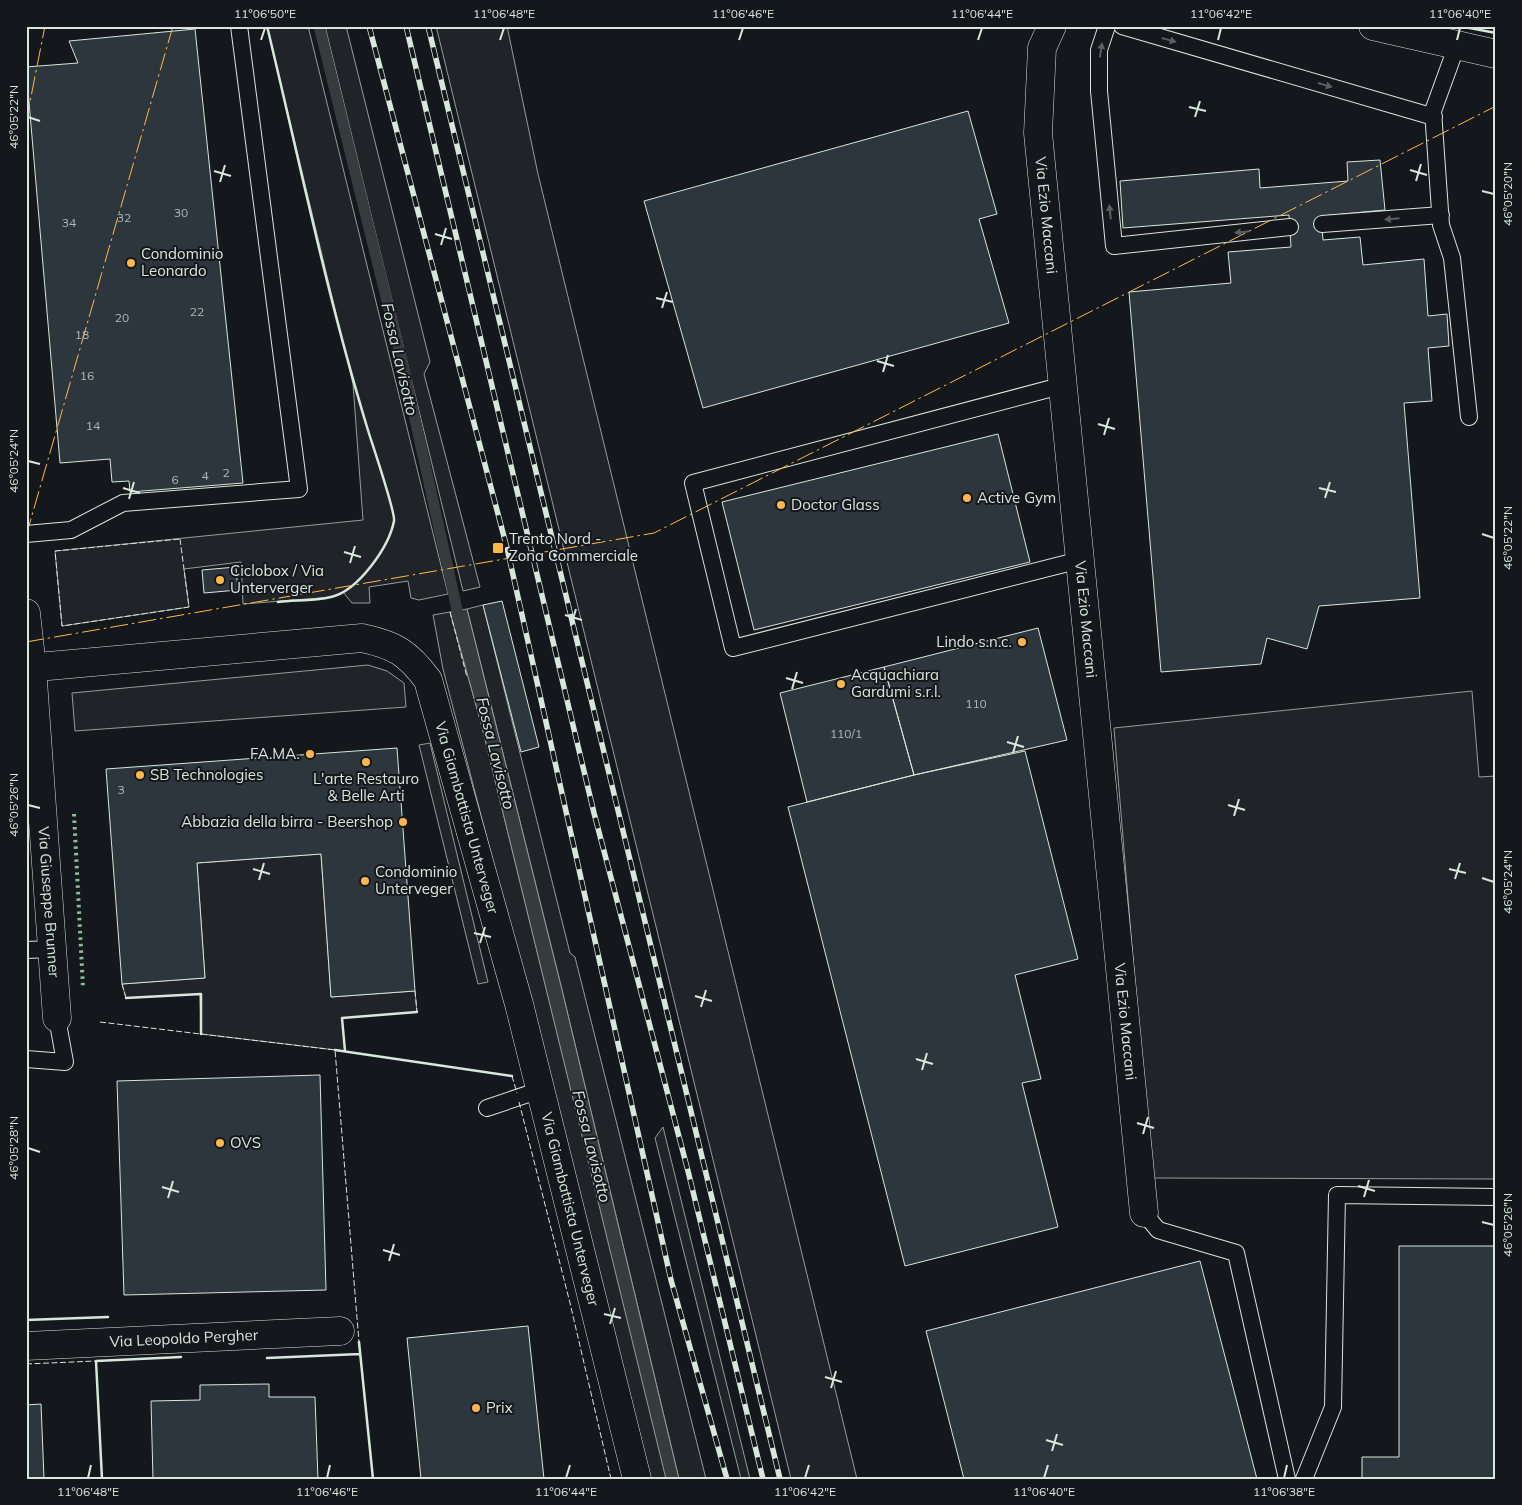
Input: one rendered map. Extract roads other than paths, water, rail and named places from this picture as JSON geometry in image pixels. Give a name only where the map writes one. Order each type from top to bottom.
[{"type":"street","name":"Via Ezio Maccani","points":[[1052,26],[1042,48],[1038,133],[1144,1214]]},
{"type":"street","points":[[1374,26],[1496,54]]},
{"type":"street","name":"Via Giuseppe Brunner","points":[[26,613],[39,949],[57,1018]]},
{"type":"street","name":"Via Giambattista Unterveger","points":[[29,667],[362,638],[394,646],[405,654],[428,680],[519,1004],[637,1479]]},
{"type":"street","name":"Via Leopoldo Pergher","points":[[26,1346],[340,1331]]},
{"type":"lane","points":[[26,534],[71,530],[123,502],[299,489],[239,26]]},
{"type":"lane","points":[[1107,26],[1099,50],[1099,91],[1114,246],[1290,226]]},
{"type":"lane","points":[[1122,26],[1434,117]]},
{"type":"lane","points":[[1457,46],[1434,110],[1434,117],[1441,225],[1452,258],[1469,416]]},
{"type":"lane","points":[[1322,224],[1441,215]]},
{"type":"lane","points":[[1064,384],[692,483],[733,648],[1080,560]]},
{"type":"lane","points":[[26,1059],[65,1062],[57,1018]]},
{"type":"lane","points":[[486,1108],[540,1090]]},
{"type":"lane","points":[[1304,1479],[1333,1407],[1337,1195],[1496,1197]]},
{"type":"lane","points":[[1144,1214],[1158,1230],[1236,1253],[1287,1479]]},
{"type":"water","points":[[467,609],[562,990],[679,1479],[666,1479],[481,723],[450,612]]},
{"type":"waterway","name":"Fossa Lavisotto","points":[[319,26],[405,374],[460,623]]},
{"type":"railway","points":[[369,26],[507,548],[671,1280],[727,1479]]},
{"type":"railway","points":[[406,26],[594,813],[688,1171],[763,1479]]},
{"type":"railway","points":[[428,26],[780,1479]]},
{"type":"place","name":"Condominio Leonardo","points":[[131,263]]},
{"type":"place","name":"Active Gym","points":[[967,498]]},
{"type":"place","name":"Doctor Glass","points":[[781,505]]},
{"type":"place","name":"Trento Nord - Zona Commerciale","points":[[498,548]]},
{"type":"place","name":"Ciclobox / Via Unterverger","points":[[220,580]]},
{"type":"place","name":"Lindo s.n.c.","points":[[1022,642]]},
{"type":"place","name":"Acquachiara Gardumi s.r.l.","points":[[841,684]]},
{"type":"place","name":"FA.MA.","points":[[310,754]]},
{"type":"place","name":"L'arte Restauro & Belle Arti","points":[[366,762]]},
{"type":"place","name":"SB Technologies","points":[[140,775]]},
{"type":"place","name":"Abbazia della birra - Beershop","points":[[403,822]]},
{"type":"place","name":"Condominio Unterveger","points":[[365,881]]},
{"type":"place","name":"OVS","points":[[220,1143]]},
{"type":"place","name":"Prix","points":[[476,1408]]}]
